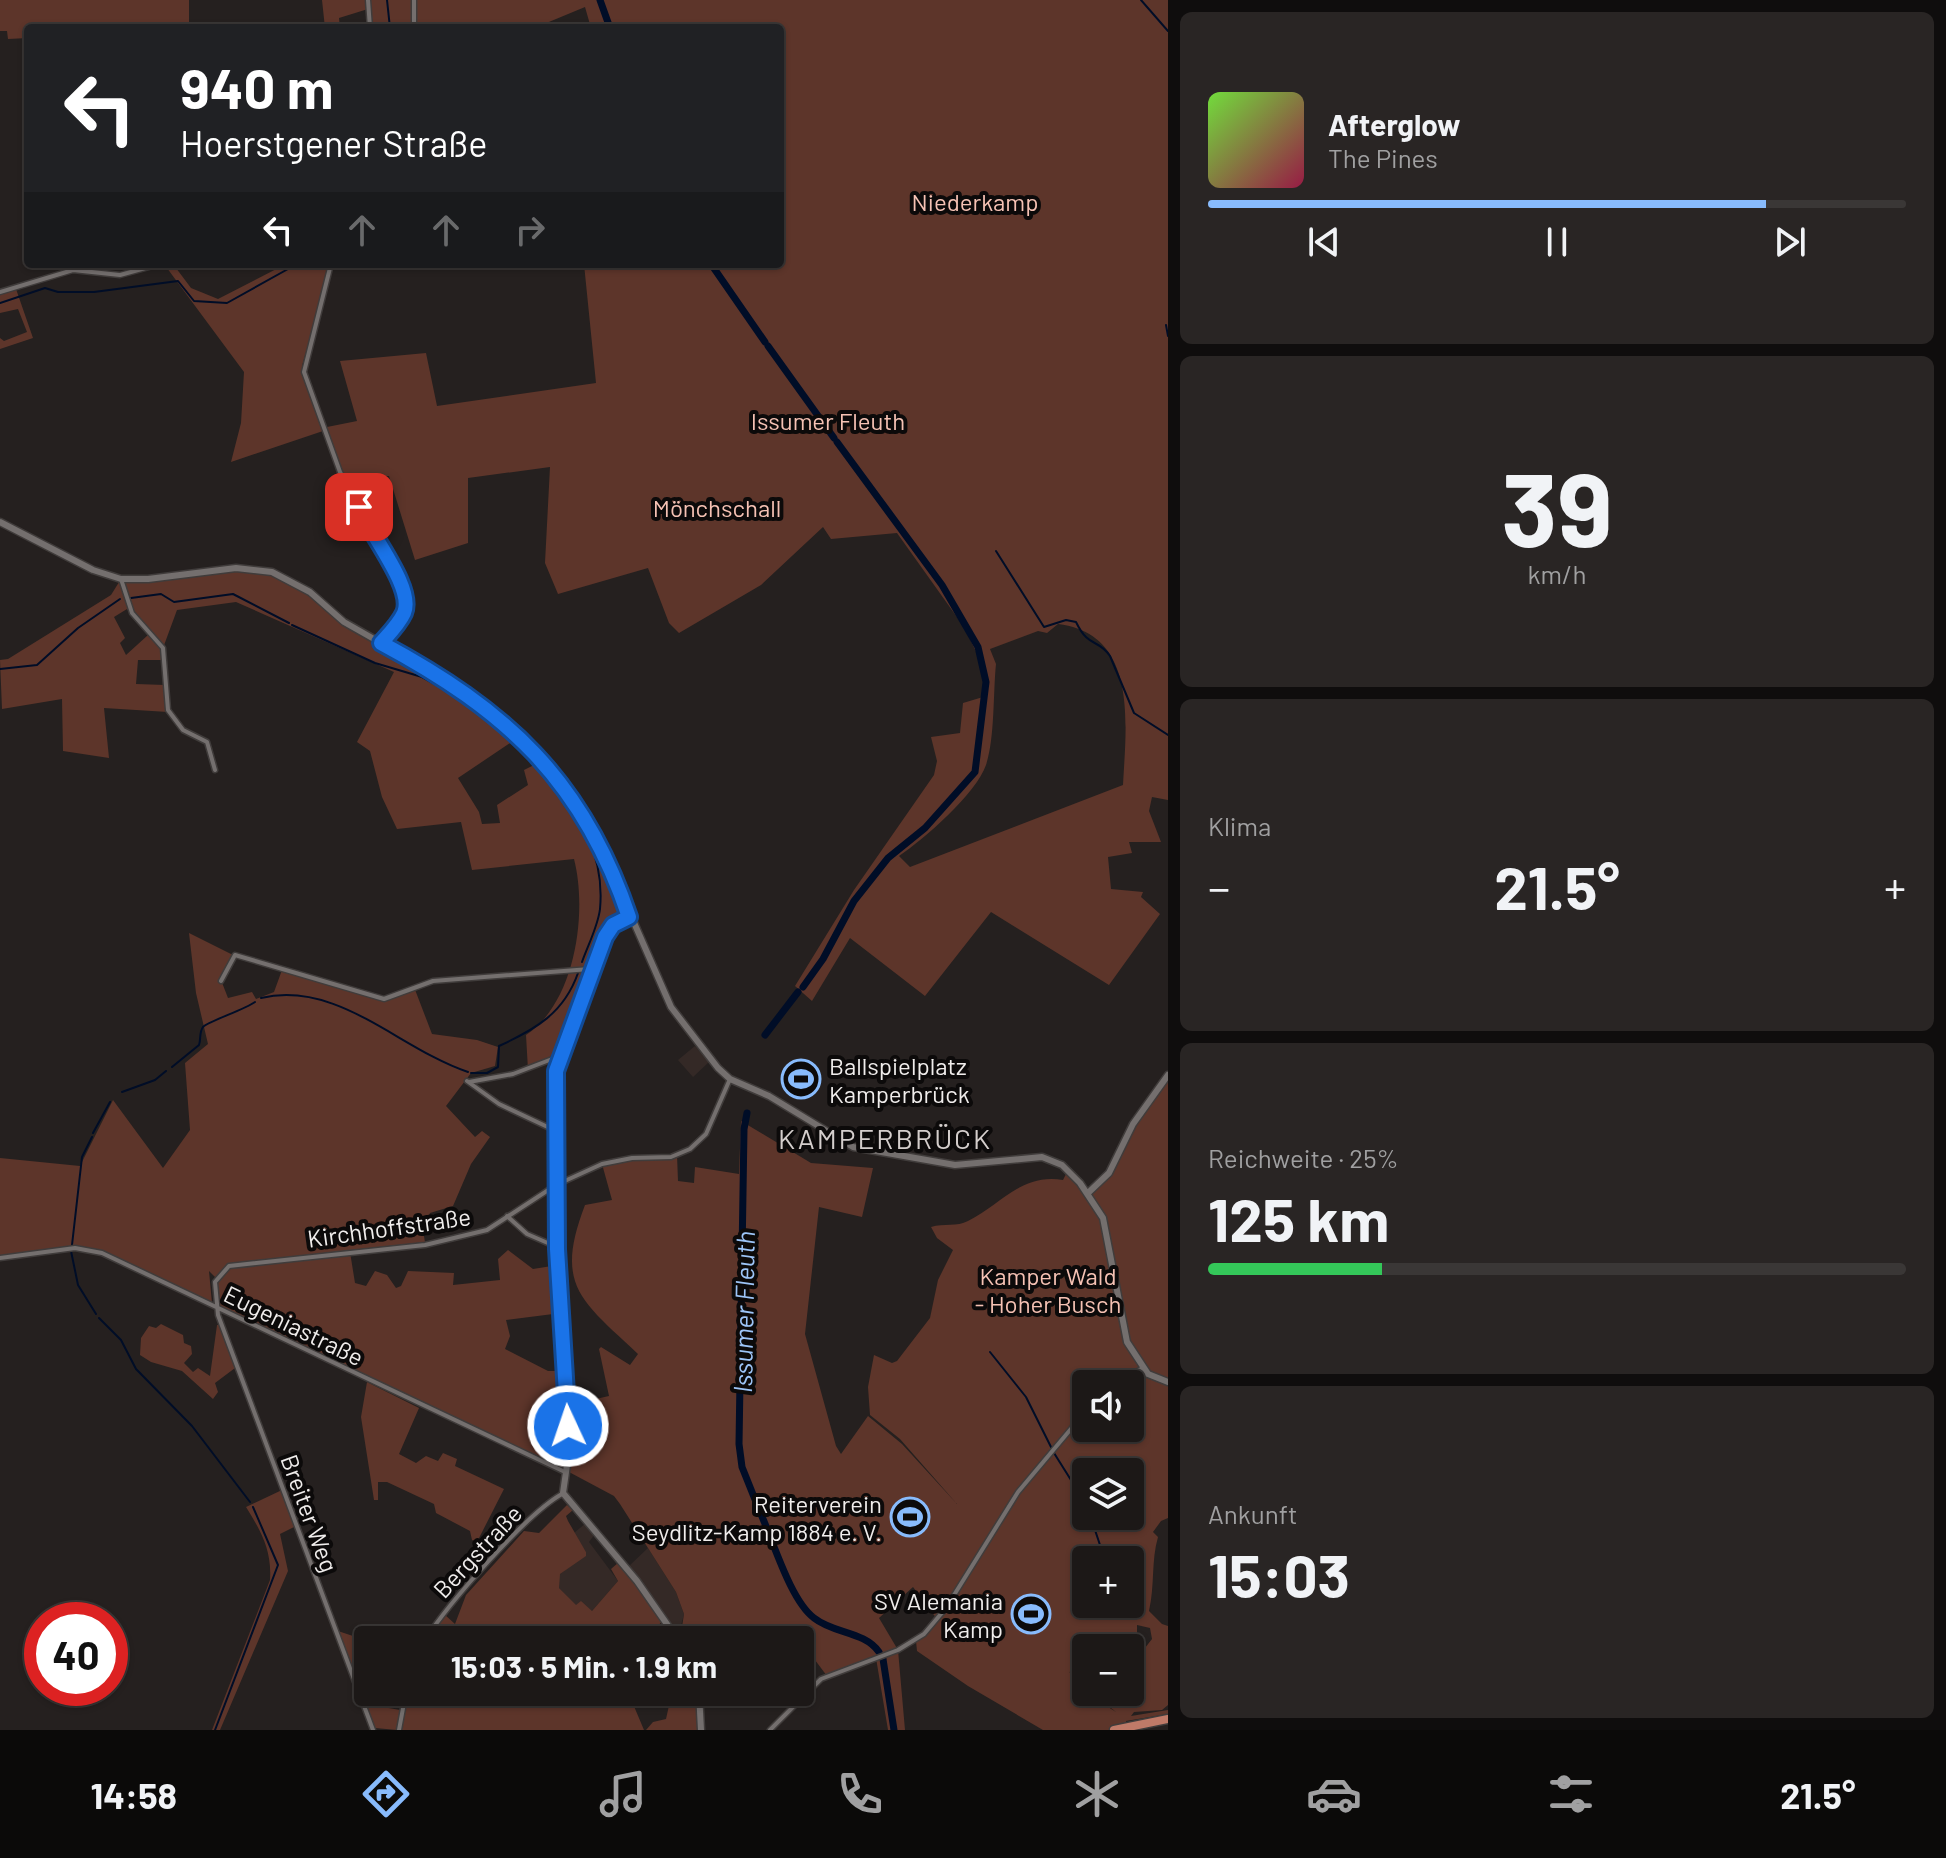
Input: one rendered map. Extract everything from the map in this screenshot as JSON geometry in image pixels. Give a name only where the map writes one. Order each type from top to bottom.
[{"type":"main road","points":[[0,522],[93,570],[121,579],[148,579],[236,568],[263,569],[300,586],[344,622],[484,708],[534,752],[571,797],[608,858],[629,917],[671,1007],[730,1079],[769,1096],[853,1147],[955,1165],[1050,1159],[1070,1171],[1103,1218],[1127,1342],[1143,1368],[1154,1378],[1168,1382]]},
{"type":"main road","points":[[629,917],[613,925],[590,969],[584,998],[556,1071],[557,1247],[569,1451],[563,1493],[637,1581],[668,1626]]},
{"type":"main road","points":[[1088,1193],[1109,1173],[1133,1124],[1168,1075]]},
{"type":"main road","points":[[700,1706],[701,1730]]},
{"type":"main road","points":[[1114,1730],[1168,1719]]},
{"type":"street","points":[[368,0],[370,24]]},
{"type":"street","points":[[414,0],[414,24]]},
{"type":"street","points":[[0,292],[73,270],[120,275],[145,268]]},
{"type":"street","points":[[330,268],[304,372],[340,472],[404,589],[405,613],[381,643]]},
{"type":"street","points":[[121,579],[132,613],[163,648],[168,710],[183,730],[207,742],[215,770]]},
{"type":"street","points":[[221,981],[235,955],[384,999],[433,981],[590,969]]},
{"type":"street","points":[[554,1130],[499,1104],[468,1081],[513,1074],[560,1056]]},
{"type":"street","name":"Kirchhoffstraße","points":[[216,1308],[215,1282],[229,1266],[425,1245],[487,1230],[556,1185],[615,1160],[671,1157],[690,1149],[706,1134],[730,1079]]},
{"type":"street","points":[[507,1216],[527,1234],[557,1247]]},
{"type":"street","name":"Eugeniastraße","points":[[0,1258],[75,1248],[93,1250],[565,1472]]},
{"type":"street","name":"Breiter Weg","points":[[216,1308],[373,1730]]},
{"type":"street","points":[[1139,1370],[1143,1368]]},
{"type":"street","points":[[770,1730],[821,1679],[898,1650],[924,1634],[946,1608],[1009,1504],[1072,1428]]},
{"type":"street","name":"Bergstraße","points":[[434,1626],[512,1538],[563,1493]]},
{"type":"street","points":[[399,1730],[403,1706]]},
{"type":"shaded area","points":[[695,1046],[709,1062],[693,1077],[678,1060]]},
{"type":"shaded area","points":[[586,1523],[595,1534],[589,1542],[618,1581],[592,1611],[576,1606],[559,1588],[559,1575],[586,1552],[574,1533]]},
{"type":"shaded area","points":[[648,1548],[676,1592],[684,1614],[681,1626],[670,1626],[628,1567]]},
{"type":"green space","points":[[0,0],[189,0],[189,24],[24,24],[24,38],[8,39],[7,31],[0,31]]},
{"type":"green space","points":[[322,0],[1168,0],[1168,800],[1152,797],[1149,811],[1161,842],[1129,842],[1132,853],[1108,857],[1111,889],[1143,892],[1141,897],[1160,914],[1109,985],[991,912],[925,996],[850,938],[812,1001],[795,986],[854,890],[934,775],[937,761],[931,737],[960,733],[963,703],[983,697],[983,666],[964,627],[897,533],[831,539],[823,527],[761,585],[679,633],[669,623],[648,568],[558,594],[545,563],[550,467],[468,478],[468,543],[415,560],[389,476],[343,478],[323,431],[231,462],[241,423],[244,372],[167,268],[176,268],[191,288],[218,299],[278,268],[330,268],[302,366],[322,428],[357,421],[340,361],[426,353],[437,406],[596,383],[584,268],[784,268],[784,24],[590,24],[585,7],[544,24],[370,24],[368,9],[339,18],[340,24],[325,24]],"holes":[[[1058,624],[1084,631],[1103,645],[1115,664],[1122,686],[1126,736],[1123,785],[910,867],[899,856],[961,802],[986,765],[992,729],[996,664],[990,649],[1038,631],[1047,633]]]},
{"type":"green space","points":[[16,289],[33,338],[0,349],[0,338],[4,341],[27,332],[18,309],[0,313],[0,294]]},
{"type":"green space","points":[[245,567],[288,579],[346,622],[465,694],[519,737],[458,778],[479,812],[482,824],[500,823],[497,805],[528,785],[524,770],[542,761],[597,836],[629,917],[613,925],[590,969],[584,998],[560,1056],[528,1070],[526,1035],[543,1020],[556,1002],[574,955],[579,905],[574,859],[472,870],[461,822],[397,829],[382,797],[370,751],[357,742],[394,672],[236,602],[177,610],[163,648],[165,660],[138,660],[136,684],[165,685],[168,712],[104,708],[109,758],[63,751],[62,699],[2,709],[0,660],[8,659],[111,595],[121,579]],"holes":[[[127,609],[148,635],[126,655],[120,643],[125,638],[114,617]]]},
{"type":"green space","points":[[189,933],[233,955],[221,980],[228,998],[252,992],[256,999],[274,992],[282,970],[384,999],[414,987],[432,1034],[477,1040],[498,1047],[495,1066],[471,1073],[446,1106],[475,1137],[482,1131],[490,1137],[471,1164],[453,1206],[430,1213],[423,1231],[425,1242],[231,1263],[216,1278],[209,1271],[212,1303],[102,1253],[84,1249],[0,1258],[0,1158],[80,1166],[113,1100],[163,1168],[190,1130],[185,1063],[208,1044],[196,993]]},
{"type":"green space","name":"Kamper Wald - Hoher Busch","points":[[1168,1075],[1168,1518],[1161,1521],[1153,1532],[1158,1537],[1149,1611],[1168,1626],[1168,1705],[1162,1710],[1134,1712],[1131,1716],[1168,1710],[1168,1714],[1126,1721],[1127,1730],[1043,1730],[968,1686],[917,1651],[916,1641],[937,1619],[913,1587],[879,1618],[898,1650],[905,1730],[888,1730],[876,1658],[827,1676],[814,1659],[814,1626],[682,1626],[684,1614],[676,1592],[620,1504],[614,1496],[569,1472],[569,1405],[609,1396],[599,1349],[601,1347],[630,1365],[638,1354],[588,1304],[578,1290],[573,1274],[576,1232],[585,1205],[612,1200],[602,1164],[677,1155],[678,1181],[694,1183],[695,1167],[739,1174],[741,1121],[811,1163],[873,1168],[862,1217],[819,1207],[805,1334],[836,1446],[841,1454],[868,1416],[902,1444],[957,1504],[900,1439],[870,1415],[868,1387],[874,1355],[892,1363],[897,1361],[930,1318],[938,1280],[953,1250],[937,1238],[931,1227],[964,1223],[1023,1186],[1048,1179],[1063,1180],[1068,1170],[1088,1193],[1103,1181],[1133,1124]]},
{"type":"green space","points":[[508,1250],[533,1269],[558,1265],[561,1313],[506,1320],[510,1336],[505,1349],[548,1371],[562,1371],[567,1449],[563,1470],[216,1308],[214,1287],[229,1266],[350,1252],[355,1283],[366,1286],[375,1271],[387,1275],[396,1288],[401,1286],[408,1271],[454,1273],[453,1285],[500,1280],[498,1259]]},
{"type":"green space","points":[[161,1324],[183,1335],[184,1343],[191,1346],[192,1354],[184,1363],[193,1372],[198,1368],[210,1376],[217,1325],[220,1325],[235,1368],[215,1383],[218,1392],[213,1399],[182,1371],[151,1362],[140,1355],[141,1338],[149,1326],[156,1328]]},
{"type":"green space","points":[[367,1382],[419,1408],[399,1454],[416,1463],[426,1456],[438,1461],[443,1453],[457,1459],[455,1466],[504,1489],[477,1542],[472,1540],[470,1531],[436,1513],[434,1504],[387,1482],[378,1482],[378,1500],[374,1500],[361,1417]]},
{"type":"green space","points":[[282,1490],[296,1526],[280,1534],[288,1571],[220,1730],[212,1730],[270,1580],[264,1541],[246,1507]]},
{"type":"green space","points":[[567,1505],[573,1510],[566,1516],[586,1556],[560,1574],[559,1588],[576,1605],[581,1601],[592,1611],[618,1581],[611,1569],[619,1562],[662,1622],[657,1626],[436,1626],[444,1614],[455,1624],[466,1595],[524,1531],[539,1533]]},
{"type":"green space","points":[[338,1631],[354,1636],[354,1674]]},
{"type":"green space","points":[[367,1706],[400,1710],[397,1730],[375,1728]]},
{"type":"green space","points":[[404,1706],[634,1706],[644,1730],[400,1730]]},
{"type":"green space","points":[[669,1706],[697,1706],[698,1730],[646,1730],[653,1722],[666,1719]]},
{"type":"waterway","points":[[387,0],[390,24]]},
{"type":"waterway","name":"Issumer Fleuth","points":[[600,0],[609,24]]},
{"type":"waterway","points":[[1141,0],[1168,31]]},
{"type":"waterway","points":[[0,303],[45,288],[58,292],[94,292],[178,281],[194,301],[227,303],[290,268]]},
{"type":"waterway","name":"Issumer Fleuth","points":[[714,268],[765,342]]},
{"type":"waterway","points":[[1166,325],[1168,336]]},
{"type":"waterway","name":"Issumer Fleuth","points":[[768,346],[834,438]]},
{"type":"waterway","name":"Issumer Fleuth","points":[[803,987],[823,959],[854,901],[888,858],[925,828],[975,772],[986,682],[978,647],[942,585],[837,442]]},
{"type":"waterway","points":[[996,551],[1044,627],[1066,620],[1076,622],[1085,636],[1110,656],[1134,713],[1168,735]]},
{"type":"waterway","points":[[131,598],[161,594],[174,602],[233,594],[289,623]]},
{"type":"waterway","points":[[0,669],[37,665],[78,628],[120,599]]},
{"type":"waterway","points":[[292,625],[375,663],[422,677],[462,699],[515,743]]},
{"type":"waterway","points":[[546,774],[579,819],[588,836],[598,871],[601,890],[599,915],[582,962]]},
{"type":"waterway","points":[[471,1073],[487,1073],[498,1067],[499,1046],[537,1026],[557,1009],[578,973]]},
{"type":"waterway","name":"Issumer Fleuth","points":[[765,1035],[798,992]]},
{"type":"waterway","points":[[261,998],[289,995],[342,1007],[468,1072]]},
{"type":"waterway","points":[[172,1067],[199,1045],[203,1027],[255,1002]]},
{"type":"waterway","points":[[122,1092],[155,1080],[166,1071]]},
{"type":"waterway","points":[[93,1133],[110,1102]]},
{"type":"waterway","name":"Issumer Fleuth","points":[[747,1113],[744,1129],[739,1444],[742,1467],[758,1507]]},
{"type":"waterway","points":[[72,1245],[82,1157],[92,1137]]},
{"type":"waterway","points":[[71,1251],[78,1285],[96,1314]]},
{"type":"waterway","points":[[99,1318],[121,1340],[136,1369],[192,1426],[250,1502]]},
{"type":"waterway","points":[[990,1352],[1026,1397],[1051,1447]]},
{"type":"waterway","points":[[1054,1453],[1072,1482]]},
{"type":"waterway","points":[[215,1730],[278,1565],[253,1507]]},
{"type":"waterway","name":"Issumer Fleuth","points":[[760,1512],[790,1584],[805,1609],[822,1623],[865,1640],[879,1652]]},
{"type":"waterway","points":[[1095,1530],[1100,1546]]},
{"type":"waterway","name":"Issumer Fleuth","points":[[883,1659],[894,1730]]},
{"type":"place","name":"Ballspielplatz Kamperbrück","points":[[801,1079]]},
{"type":"place","name":"Reiterverein Seydlitz-Kamp 1884 e. V.","points":[[910,1517]]},
{"type":"place","name":"SV Alemania Kamp","points":[[1031,1614]]},
{"type":"district","name":"KAMPERBRÜCK","points":[[885,1138]]},
{"type":"route","points":[[359,507],[365,524],[401,581],[407,601],[405,613],[381,643],[465,694],[494,715],[534,752],[557,778],[596,836],[608,858],[629,917],[613,925],[605,937],[590,969],[584,998],[556,1071],[557,1249],[568,1426]]},
{"type":"park label","name":"Niederkamp","points":[[975,201]]},
{"type":"park label","name":"Mönchschall","points":[[717,507]]}]
